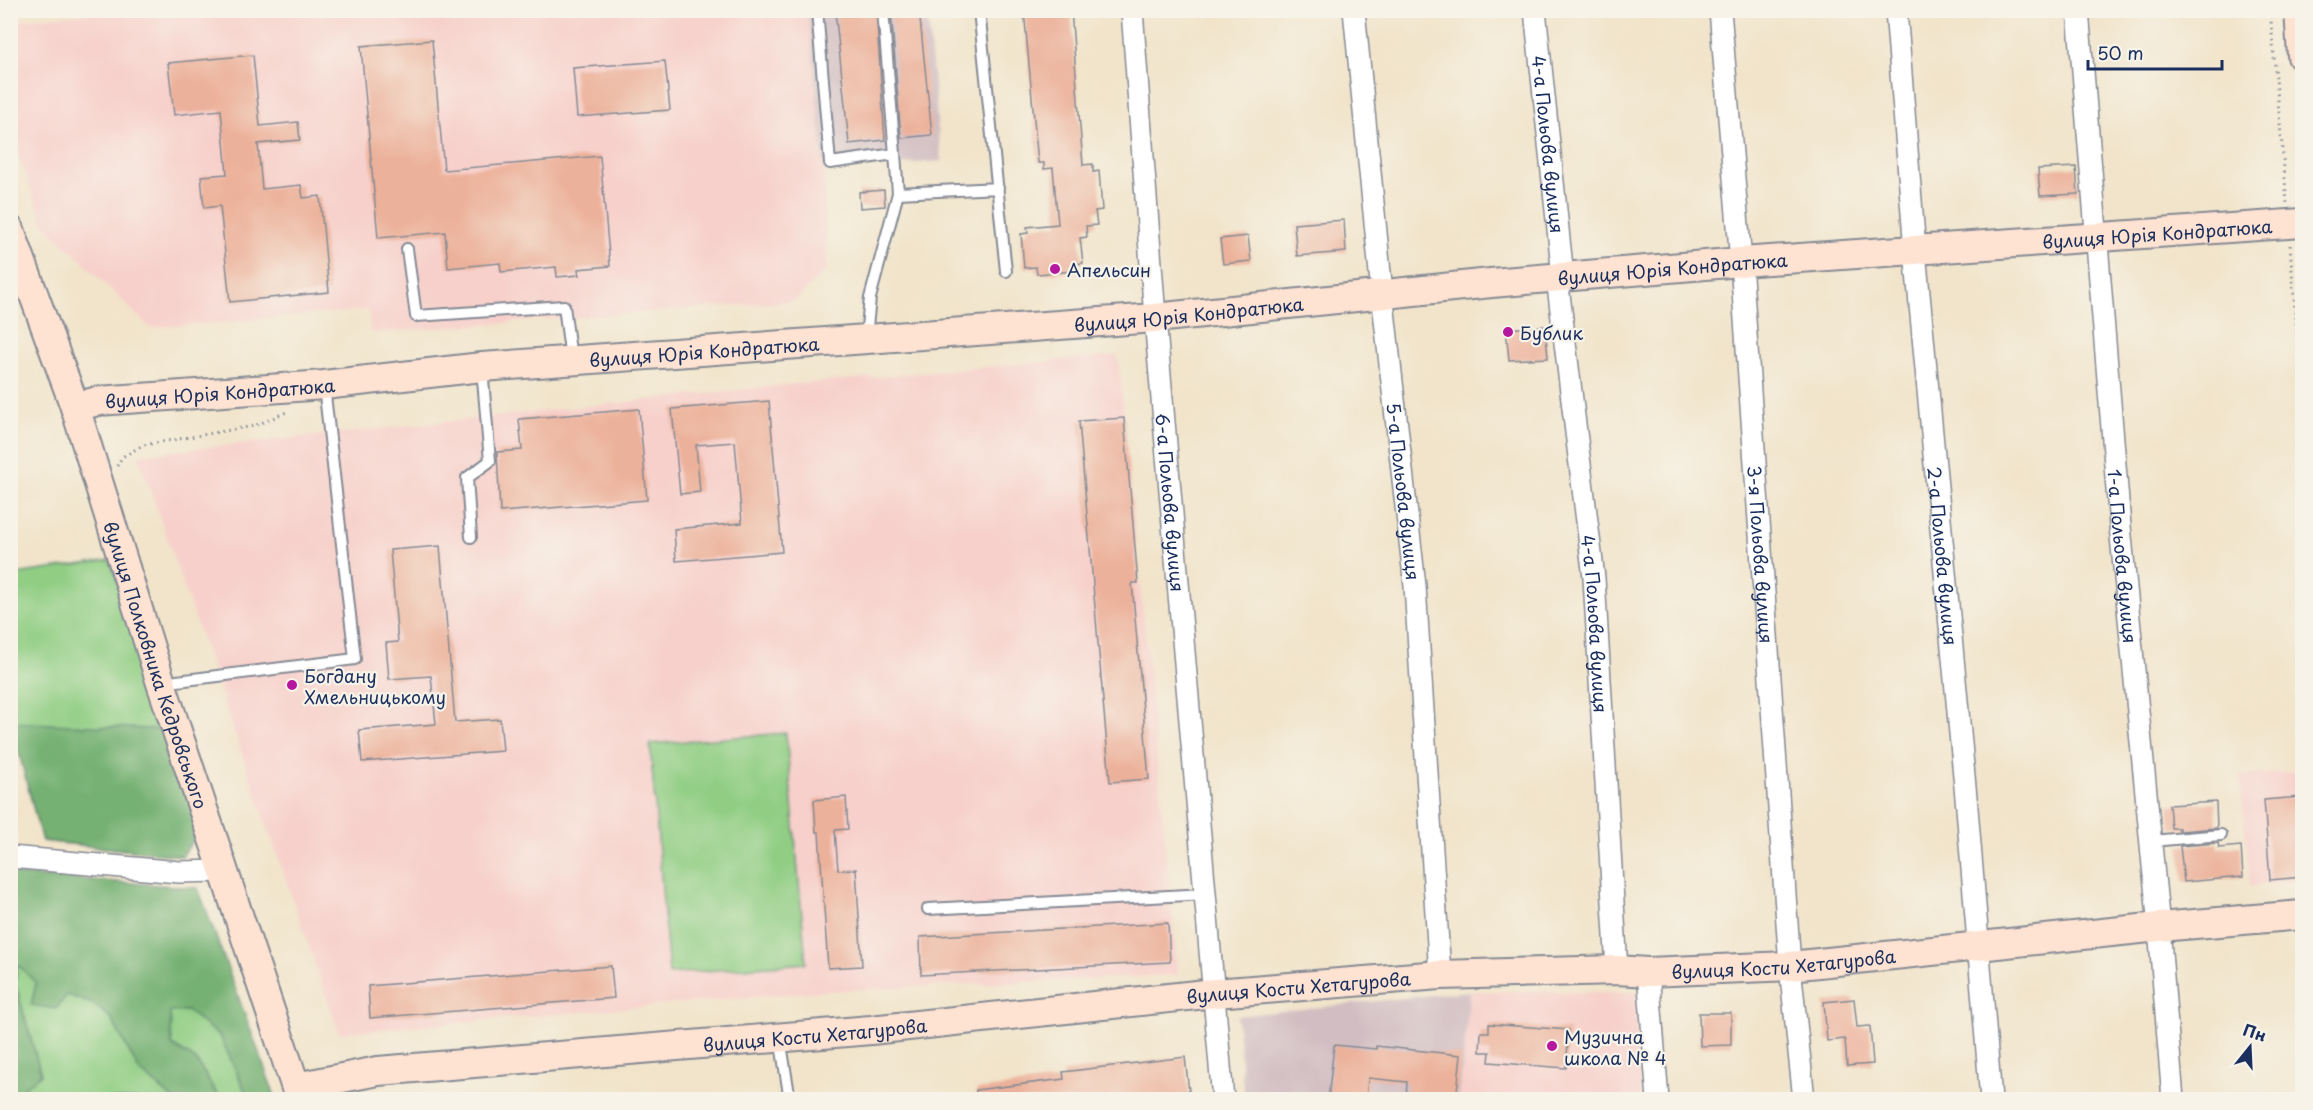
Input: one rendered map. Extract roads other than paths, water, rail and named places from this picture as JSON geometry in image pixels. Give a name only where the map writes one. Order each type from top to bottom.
[{"type":"street","name":"6-а Польова вулиця","points":[[1132,10],[1155,318],[1223,1100]]},
{"type":"street","name":"5-а Польова вулиця","points":[[1354,10],[1382,293],[1415,586],[1440,975]]},
{"type":"street","name":"4-а Польова вулиця","points":[[1535,10],[1560,278],[1594,578],[1617,970]]},
{"type":"street","name":"3-я Польова вулиця","points":[[1720,10],[1741,262],[1790,966],[1804,1100]]},
{"type":"street","name":"2-а Польова вулиця","points":[[1896,10],[1915,252],[1967,808],[1991,1100]]},
{"type":"street","name":"1-а Польова вулиця","points":[[2078,10],[2120,526],[2174,1100]]},
{"type":"street","points":[[2299,10],[2302,56]]},
{"type":"street","name":"вулиця Юрія Кондратюка","points":[[75,407],[98,401],[324,385],[482,367],[1155,318],[1382,293],[1741,262],[1915,252],[2295,223]]},
{"type":"street","name":"вулиця Полковника Кедровського","points":[[10,230],[75,407],[161,683],[298,1093]]},
{"type":"street","points":[[10,857],[180,872],[223,871]]},
{"type":"street","name":"вулиця Кости Хетагурова","points":[[298,1093],[378,1071],[780,1038],[1215,993],[1440,975],[1617,970],[1648,972],[1790,966],[2159,927],[2302,915]]},
{"type":"street","points":[[1648,972],[1658,1100]]},
{"type":"lane","points":[[817,10],[830,163],[895,154]]},
{"type":"lane","points":[[866,340],[870,298],[898,193],[883,10]]},
{"type":"lane","points":[[979,10],[1006,271]]},
{"type":"lane","points":[[898,193],[998,189]]},
{"type":"lane","points":[[407,249],[416,316],[564,306],[571,361]]},
{"type":"lane","points":[[471,537],[467,478],[490,461],[482,367]]},
{"type":"lane","points":[[161,683],[355,659],[324,385]]},
{"type":"lane","points":[[2151,841],[2221,835]]},
{"type":"lane","points":[[928,909],[1206,894]]},
{"type":"lane","points":[[780,1038],[790,1100]]},
{"type":"place","name":"Апельсин","points":[[1055,269]]},
{"type":"place","name":"Бублик","points":[[1508,332]]},
{"type":"place","name":"Богдану Хмельницькому","points":[[292,685]]},
{"type":"place","name":"Музична школа № 4","points":[[1552,1046]]}]
